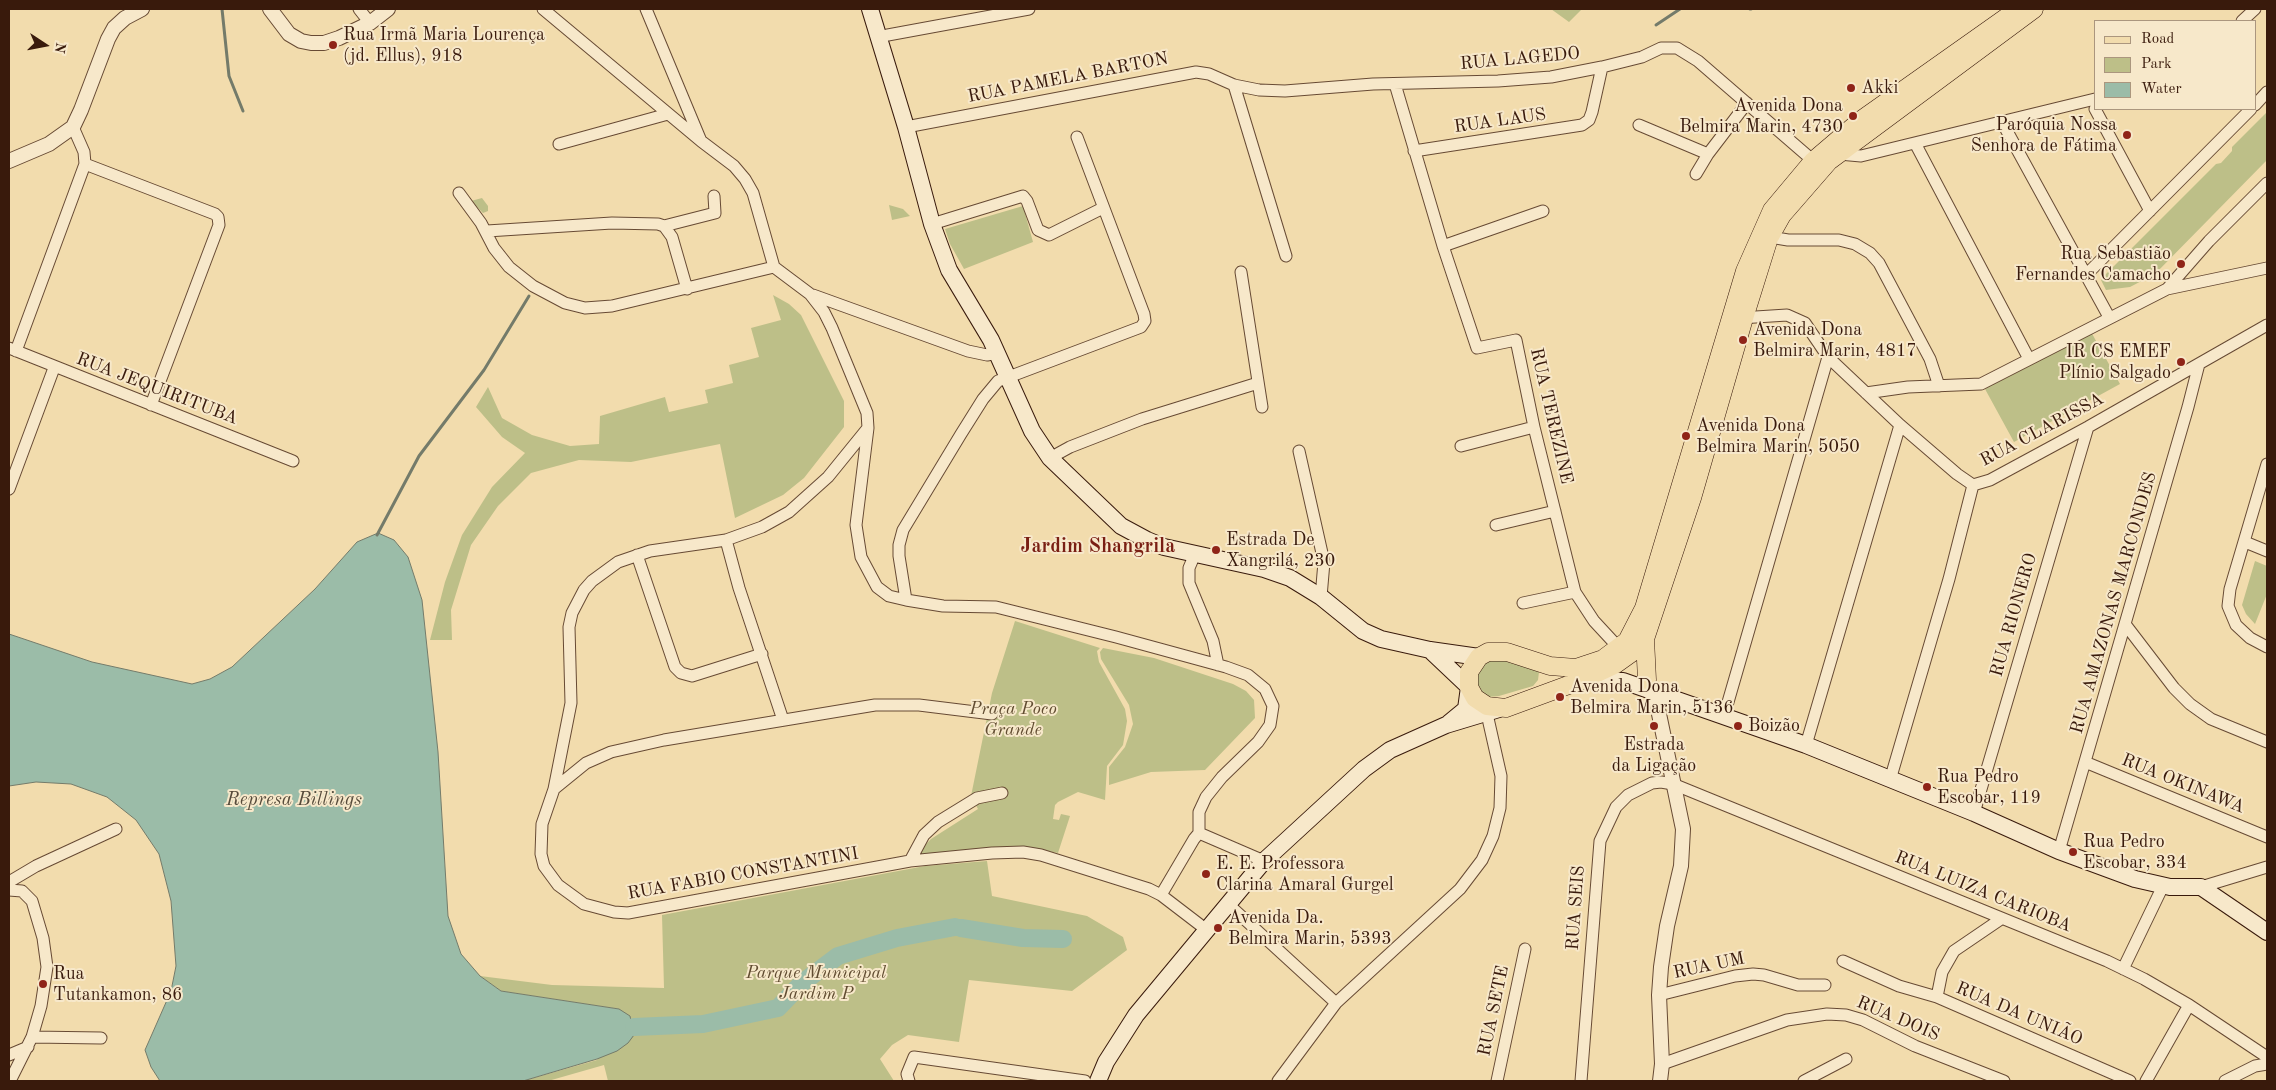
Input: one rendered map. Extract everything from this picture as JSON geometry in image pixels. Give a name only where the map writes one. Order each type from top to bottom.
[{"type":"main road","points":[[870,9],[906,127],[932,224],[949,270],[998,352],[1032,431],[1050,458],[1121,526],[1164,548],[1264,568],[1290,578],[1321,597],[1363,631],[1381,639],[1430,650],[1479,657]]},
{"type":"main road","points":[[1843,149],[1861,120],[2018,9]]},
{"type":"main road","points":[[1098,1081],[1109,1055],[1136,1015],[1208,931],[1264,861],[1364,769],[1390,750],[1446,726],[1582,680],[1615,655],[1636,627],[1644,608],[1764,237],[1818,165],[1843,149],[2034,9]]},
{"type":"main road","points":[[1446,726],[1466,708],[1469,672],[1479,657],[1488,652],[1498,650],[1542,664],[1576,668],[1638,649],[1645,639],[1692,498],[1737,318]]},
{"type":"main road","points":[[1645,639],[1650,685]]},
{"type":"main road","points":[[1430,650],[1469,687],[1475,698],[1493,711]]},
{"type":"main road","points":[[1615,655],[1650,685]]},
{"type":"main road","points":[[1540,695],[1548,680],[1542,664]]},
{"type":"main road","points":[[1582,680],[1612,679],[1650,685],[1724,716],[1806,745],[1974,813],[2059,851],[2135,880],[2163,886],[2201,887],[2267,932]]},
{"type":"street","points":[[9,161],[49,144],[73,126],[114,28],[125,18],[142,9]]},
{"type":"street","points":[[270,9],[289,34],[301,41],[311,43],[324,43],[340,38],[370,22],[388,9]]},
{"type":"street","points":[[359,9],[370,22]]},
{"type":"street","points":[[543,9],[668,114],[734,166],[746,179],[753,193],[774,267],[810,294],[824,312],[864,404],[868,428],[856,525],[861,557],[877,587],[889,596],[906,600],[943,606],[990,606],[1008,609],[1218,665],[1248,675],[1258,682],[1269,695],[1273,706],[1273,716],[1264,734],[1215,784],[1206,797],[1199,812],[1199,833],[1161,895]]},
{"type":"street","points":[[646,9],[701,141]]},
{"type":"street","points":[[877,37],[1029,9]]},
{"type":"street","points":[[2243,20],[2255,9]]},
{"type":"street","name":"RUA LAGEDO","points":[[1234,84],[1259,90],[1285,91],[1395,84],[1531,79],[1602,67],[1642,56],[1661,48],[1677,48],[1698,61],[1818,165]]},
{"type":"street","name":"RUA LAUS","points":[[1414,151],[1575,127],[1589,120],[1599,92],[1602,67]]},
{"type":"street","name":"RUA PAMELA BARTON","points":[[906,127],[1196,72],[1209,74],[1234,84]]},
{"type":"street","points":[[1234,84],[1286,256]]},
{"type":"street","name":"RUA TEREZINE","points":[[1395,84],[1443,246],[1477,348],[1516,340],[1534,427],[1575,592],[1615,655]]},
{"type":"street","points":[[2256,104],[2267,92]]},
{"type":"street","points":[[1696,174],[1708,154],[1747,103]]},
{"type":"street","points":[[1843,149],[1861,156],[2002,122],[2094,104]]},
{"type":"street","points":[[2097,110],[2150,211]]},
{"type":"street","points":[[2085,276],[2250,110]]},
{"type":"street","points":[[559,144],[668,114]]},
{"type":"street","points":[[2002,122],[2109,317]]},
{"type":"street","points":[[1639,125],[1708,154]]},
{"type":"street","points":[[12,350],[85,164],[84,152],[73,126]]},
{"type":"street","points":[[906,600],[899,556],[903,530],[983,399],[998,381],[1141,327],[1144,321],[1144,314],[1076,137]]},
{"type":"street","points":[[1915,143],[2029,359]]},
{"type":"street","points":[[85,164],[215,214],[218,217],[219,225],[150,405]]},
{"type":"street","points":[[2167,288],[2209,241],[2267,183]]},
{"type":"street","points":[[459,193],[484,227],[494,248],[509,267],[532,286],[565,303],[585,308],[612,306],[774,267]]},
{"type":"street","points":[[484,227],[629,222],[651,222],[664,226],[715,213],[714,196]]},
{"type":"street","points":[[932,224],[1023,196],[1027,201],[1038,230],[1049,235],[1103,208]]},
{"type":"street","points":[[1443,246],[1543,211]]},
{"type":"street","points":[[664,226],[672,237],[687,289]]},
{"type":"street","points":[[1764,237],[1788,240],[1839,240],[1855,244],[1870,253],[1879,262],[1930,358],[1939,386]]},
{"type":"street","points":[[1866,393],[1908,386],[1981,384],[2167,288],[2267,268]]},
{"type":"street","points":[[1241,272],[1262,408]]},
{"type":"street","points":[[810,294],[968,351],[987,355],[998,352]]},
{"type":"street","name":"RUA CLARISSA","points":[[1737,318],[1787,315],[1796,317],[1805,323],[1828,357],[1900,425],[1957,474],[1973,485],[1990,480],[2267,326]]},
{"type":"street","name":"RUA JEQUIRITUBA","points":[[12,350],[293,461]]},
{"type":"street","points":[[1724,716],[1828,357]]},
{"type":"street","name":"RUA AMAZONAS MARCONDES","points":[[2059,851],[2199,364]]},
{"type":"street","points":[[9,489],[54,368]]},
{"type":"street","points":[[1050,458],[1070,447],[1109,431],[1258,383]]},
{"type":"street","points":[[1806,745],[1900,425]]},
{"type":"street","points":[[1461,446],[1534,427]]},
{"type":"street","name":"RUA RIONERO","points":[[1974,813],[2088,427]]},
{"type":"street","points":[[554,789],[570,703],[568,644],[572,613],[580,596],[592,581],[618,562],[637,555],[673,547],[726,540],[762,527],[789,512],[804,500],[828,477],[868,428]]},
{"type":"street","points":[[1299,451],[1324,562],[1321,597]]},
{"type":"street","points":[[2267,464],[2230,589],[2229,612],[2236,625],[2245,634],[2267,647]]},
{"type":"street","points":[[1890,780],[1949,579],[1973,485]]},
{"type":"street","points":[[1496,525],[1554,511]]},
{"type":"street","points":[[726,540],[739,588],[783,720]]},
{"type":"street","points":[[2245,542],[2267,551]]},
{"type":"street","points":[[1195,554],[1189,568],[1189,583],[1213,642],[1218,665]]},
{"type":"street","points":[[637,555],[675,667],[681,673],[692,676],[762,654]]},
{"type":"street","points":[[1523,603],[1575,592]]},
{"type":"street","points":[[2125,624],[2174,688],[2190,704],[2211,719],[2267,742]]},
{"type":"street","points":[[1650,685],[1683,829],[1681,866],[1664,942],[1659,995],[1662,1064],[1660,1081]]},
{"type":"street","name":"RUA FABIO CONSTANTINI","points":[[992,714],[901,704],[835,710],[664,740],[611,752],[586,763],[554,789],[544,813],[541,832],[541,854],[544,866],[558,885],[584,904],[606,911],[628,913],[910,862],[1006,852],[1033,853],[1119,878],[1161,895],[1208,931]]},
{"type":"street","points":[[1278,1081],[1336,1003],[1460,889],[1482,860],[1494,836],[1500,808],[1501,776],[1493,711]]},
{"type":"street","name":"RUA OKINAWA","points":[[2085,762],[2267,837]]},
{"type":"street","name":"RUA SEIS","points":[[1582,1081],[1600,841],[1616,807],[1628,795],[1652,783],[1673,784]]},
{"type":"street","name":"RUA LUIZA CARIOBA","points":[[1673,784],[2123,969],[2189,1005],[2267,1057]]},
{"type":"street","points":[[910,862],[924,835],[938,822],[977,798],[1002,794]]},
{"type":"street","points":[[9,882],[36,866],[116,829]]},
{"type":"street","points":[[1199,833],[1264,861]]},
{"type":"street","points":[[2201,887],[2267,867]]},
{"type":"street","points":[[2123,969],[2163,886]]},
{"type":"street","points":[[9,890],[22,891],[32,902],[46,954],[47,967],[41,1006],[30,1042],[10,1081]]},
{"type":"street","points":[[1228,904],[1336,1003]]},
{"type":"street","name":"RUA DA UNIÃO","points":[[2001,919],[1954,951],[1942,972],[1937,997],[2130,1081]]},
{"type":"street","name":"RUA SETE","points":[[1497,1081],[1525,949]]},
{"type":"street","points":[[1843,961],[1899,986],[1937,997]]},
{"type":"street","name":"RUA UM","points":[[1659,995],[1735,976],[1754,974],[1764,974],[1798,985],[1825,985]]},
{"type":"street","points":[[2146,1081],[2189,1005]]},
{"type":"street","name":"RUA DOIS","points":[[1662,1064],[1774,1023],[1806,1017],[1846,1015],[1863,1020],[1982,1078],[2004,1081]]},
{"type":"street","points":[[9,1055],[30,1042],[101,1038]]},
{"type":"street","points":[[908,1078],[914,1057],[1085,1081]]},
{"type":"street","points":[[1804,1081],[1846,1059]]},
{"type":"street","points":[[2225,1081],[2254,1066],[2267,1064]]},
{"type":"green space","points":[[1551,9],[1582,9],[1569,22]]},
{"type":"green space","points":[[2267,112],[2267,160],[2155,274],[2130,287],[2106,290],[2101,280],[2106,274],[2216,164],[2221,163],[2232,151],[2232,147]]},
{"type":"green space","points":[[482,198],[488,206],[488,211],[483,213],[471,201]]},
{"type":"green space","points":[[889,205],[903,209],[910,216],[892,220]]},
{"type":"green space","points":[[1023,206],[1033,242],[964,269],[950,244],[945,229]]},
{"type":"green space","points":[[773,295],[789,304],[801,315],[844,401],[844,427],[804,478],[783,495],[735,518],[720,444],[631,462],[579,460],[531,473],[498,506],[471,545],[451,610],[452,640],[430,640],[445,582],[462,535],[492,487],[525,453],[502,437],[476,407],[488,387],[502,418],[532,435],[570,446],[599,444],[600,416],[665,397],[669,412],[708,403],[705,390],[733,383],[729,365],[759,357],[751,328],[781,320]]},
{"type":"green space","points":[[2090,330],[2120,384],[2014,442],[1985,389]]},
{"type":"green space","points":[[2255,561],[2267,566],[2267,594],[2255,624],[2246,614],[2242,605]]},
{"type":"green space","name":"Praça Poco Grande","points":[[1015,621],[1100,648],[1097,651],[1099,662],[1125,709],[1127,721],[1123,745],[1107,766],[1105,800],[1078,792],[1055,805],[1053,819],[1059,820],[1061,814],[1070,816],[1058,853],[1036,849],[922,858],[918,852],[931,839],[978,809],[971,796],[992,693]]},
{"type":"green space","points":[[1103,648],[1154,658],[1233,684],[1246,691],[1254,700],[1255,718],[1205,770],[1151,772],[1109,785],[1109,767],[1125,747],[1133,724],[1129,705],[1101,659],[1100,652]]},
{"type":"green space","points":[[1487,655],[1535,668],[1539,672],[1538,680],[1533,686],[1499,696],[1488,697],[1477,693],[1473,666]]},
{"type":"green space","name":"Parque Municipal Jardim P","points":[[987,861],[992,896],[1087,916],[1123,937],[1127,950],[1072,991],[969,980],[959,1042],[908,1035],[892,1045],[880,1059],[894,1081],[608,1081],[604,1065],[548,1081],[523,1081],[597,1060],[619,1009],[501,991],[480,976],[552,985],[664,988],[662,915],[925,866]]},
{"type":"water","name":"Represa Billings","points":[[378,533],[394,540],[408,557],[422,600],[438,752],[448,916],[461,954],[480,976],[501,991],[619,1009],[630,1016],[634,1035],[628,1043],[617,1051],[597,1059],[523,1081],[160,1081],[151,1067],[145,1050],[171,991],[176,966],[171,901],[159,854],[136,820],[107,797],[71,784],[36,782],[9,786],[9,634],[92,662],[192,684],[210,679],[232,667],[315,589],[357,542]]},
{"type":"waterway","points":[[222,9],[229,76],[243,111]]},
{"type":"waterway","points":[[1656,25],[1680,9]]},
{"type":"waterway","points":[[377,535],[419,456],[484,370],[529,296]]},
{"type":"waterway","points":[[634,1027],[703,1024],[778,1008],[802,983],[838,956],[897,938],[955,927]]},
{"type":"waterway","points":[[961,928],[1023,938],[1063,939]]},
{"type":"place","name":"Rua Irmã Maria Lourença (jd. Ellus), 918","points":[[333,45]]},
{"type":"place","name":"Akki","points":[[1851,88]]},
{"type":"place","name":"Avenida Dona Belmira Marin, 4730","points":[[1853,116]]},
{"type":"place","name":"Paróquia Nossa Senhora de Fátima","points":[[2127,135]]},
{"type":"place","name":"Rua Sebastião Fernandes Camacho","points":[[2181,264]]},
{"type":"place","name":"Avenida Dona Belmira Marin, 4817","points":[[1743,340]]},
{"type":"place","name":"IR CS EMEF Plínio Salgado","points":[[2181,362]]},
{"type":"place","name":"Avenida Dona Belmira Marin, 5050","points":[[1686,436]]},
{"type":"place","name":"Estrada De Xangrilá, 230","points":[[1216,550]]},
{"type":"place","name":"Avenida Dona Belmira Marin, 5136","points":[[1560,697]]},
{"type":"place","name":"Estrada da Ligação","points":[[1654,726]]},
{"type":"place","name":"Boizão","points":[[1738,726]]},
{"type":"place","name":"Rua Pedro Escobar, 119","points":[[1927,787]]},
{"type":"place","name":"Rua Pedro Escobar, 334","points":[[2073,852]]},
{"type":"place","name":"E. E. Professora Clarina Amaral Gurgel","points":[[1206,874]]},
{"type":"place","name":"Avenida Da. Belmira Marin, 5393","points":[[1218,928]]},
{"type":"place","name":"Rua Tutankamon, 86","points":[[43,984]]},
{"type":"district","name":"Jardim Shangrila","points":[[1098,547]]}]
